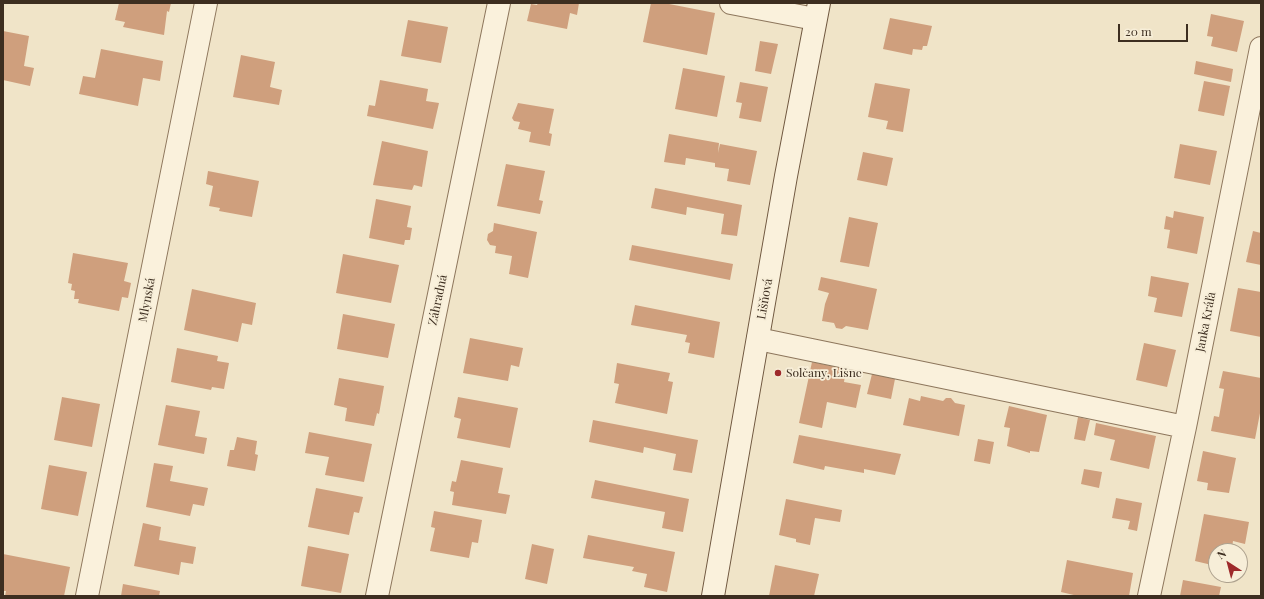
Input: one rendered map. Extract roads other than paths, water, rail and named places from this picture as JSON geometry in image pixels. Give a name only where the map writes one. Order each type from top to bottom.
[{"type":"street","name":"Mlynská","points":[[87,596],[206,3]]},
{"type":"street","name":"Záhradná","points":[[377,596],[499,3]]},
{"type":"street","points":[[731,3],[817,11]]},
{"type":"street","name":"Lišňová","points":[[713,596],[817,11]]},
{"type":"street","name":"Janka Kráľa","points":[[1149,596],[1185,427],[1261,48]]},
{"type":"street","points":[[758,339],[1185,427]]},
{"type":"place","name":"Solčany, Lišne","points":[[778,373]]}]
